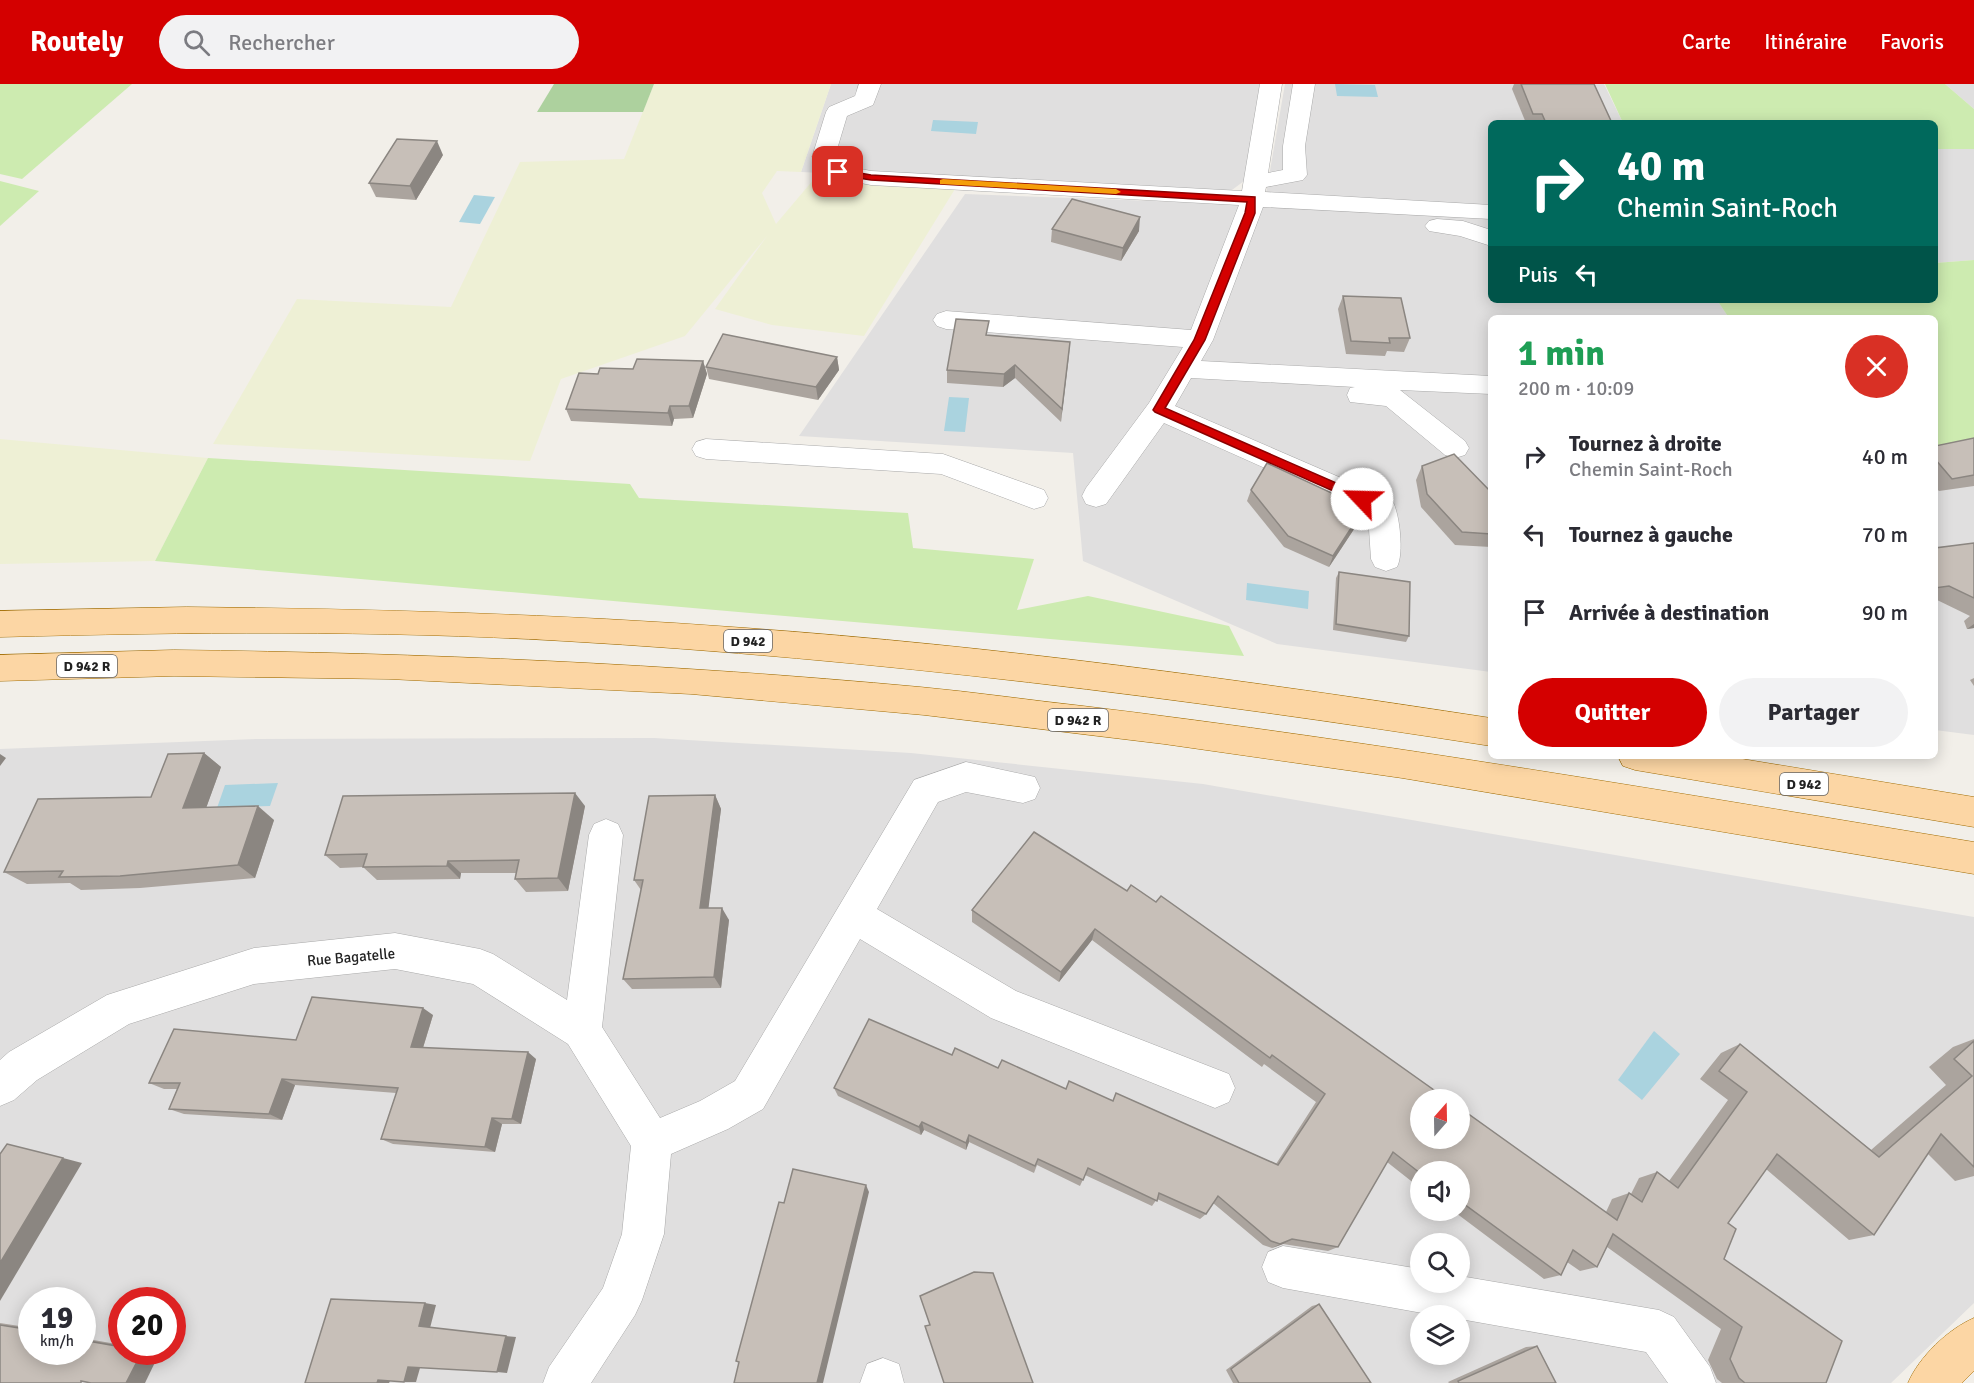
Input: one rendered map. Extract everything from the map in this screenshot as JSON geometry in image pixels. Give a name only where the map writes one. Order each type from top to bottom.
[{"type":"main road","name":"D 942","points":[[0,624],[290,621],[499,626],[698,637],[928,657],[1162,683],[1488,732]]},
{"type":"main road","name":"D 942 R","points":[[0,668],[174,663],[389,666],[691,681],[924,701],[1164,730],[1402,763],[1974,858]]},
{"type":"main road","points":[[0,686],[174,663]]},
{"type":"main road","name":"D 942","points":[[1653,759],[1974,812]]},
{"type":"main road","points":[[1930,1383],[1974,1340]]},
{"type":"street","points":[[870,84],[865,100],[837,112],[823,157],[838,172],[871,178],[1488,212]]},
{"type":"street","points":[[1096,496],[1159,410],[1200,340],[1252,198],[1271,84]]},
{"type":"street","points":[[1252,198],[1295,175],[1294,146],[1304,84]]},
{"type":"street","points":[[1252,198],[1284,217],[1422,224],[1462,229],[1488,237]]},
{"type":"street","points":[[946,320],[1200,340]]},
{"type":"street","points":[[1180,376],[1488,385]]},
{"type":"street","points":[[1180,376],[1393,397],[1455,448]]},
{"type":"street","points":[[1159,410],[1382,508],[1386,559]]},
{"type":"street","points":[[706,449],[943,464],[1034,498]]},
{"type":"street","points":[[565,1383],[620,1300],[643,1234],[652,1142],[714,1115],[749,1095],[926,792],[966,777],[1023,788]]},
{"type":"street","points":[[582,1031],[606,835]]},
{"type":"street","points":[[853,915],[1004,1005],[1215,1088]]},
{"type":"street","name":"Rue Bagatelle","points":[[0,1086],[23,1066],[120,1008],[254,966],[395,951],[480,967],[582,1031],[652,1142]]},
{"type":"street","points":[[1283,1267],[1659,1332],[1694,1383]]},
{"type":"shaded area","points":[[831,84],[1260,84],[1244,181],[1228,193],[801,172]]},
{"type":"shaded area","points":[[1285,84],[1604,84],[1622,120],[1488,120],[1488,303],[1719,303],[1727,315],[1488,315],[1488,672],[1277,644],[1083,561],[1073,453],[799,436],[965,194],[1264,205]]},
{"type":"shaded area","points":[[1945,84],[1974,84],[1974,109]]},
{"type":"shaded area","points":[[1938,149],[1974,149],[1974,260],[1938,263]]},
{"type":"shaded area","points":[[1974,443],[1974,735],[1938,730],[1938,449]]},
{"type":"shaded area","points":[[654,738],[911,753],[1203,784],[1974,917],[1974,1303],[1891,1383],[0,1383],[0,749],[257,739]]},
{"type":"green space","points":[[0,84],[132,84],[22,179],[0,174]]},
{"type":"green space","points":[[554,84],[654,84],[643,112],[537,112]]},
{"type":"green space","points":[[654,84],[831,84],[801,172],[777,171],[762,193],[776,224],[814,179],[955,189],[864,336],[772,325],[715,309],[767,236],[685,336],[561,379],[530,461],[213,444],[297,299],[451,307],[520,162],[624,159]]},
{"type":"green space","points":[[1605,84],[1945,84],[1974,109],[1974,149],[1938,149],[1938,120],[1622,120]]},
{"type":"green space","points":[[0,181],[39,191],[0,226]]},
{"type":"green space","points":[[1974,260],[1974,443],[1938,449],[1938,315],[1727,315],[1719,303],[1938,303],[1938,263]]},
{"type":"green space","points":[[0,439],[208,458],[155,561],[0,564]]},
{"type":"green space","points":[[208,458],[630,484],[639,498],[908,513],[913,548],[1034,559],[1017,610],[1088,596],[1229,626],[1244,656],[155,561]]},
{"type":"water","points":[[1335,84],[1375,85],[1378,97],[1337,96]]},
{"type":"water","points":[[933,120],[978,122],[976,134],[931,131]]},
{"type":"water","points":[[474,195],[495,197],[480,224],[459,222]]},
{"type":"water","points":[[949,397],[969,398],[965,432],[944,431]]},
{"type":"water","points":[[1247,583],[1309,591],[1308,609],[1246,600]]},
{"type":"water","points":[[278,783],[270,806],[217,808],[225,785]]},
{"type":"water","points":[[1654,1031],[1680,1054],[1642,1100],[1618,1080]]},
{"type":"building","points":[[1521,84],[1594,84],[1611,120],[1545,120],[1542,114],[1533,114]]},
{"type":"building","points":[[397,139],[437,141],[410,186],[369,183]]},
{"type":"building","points":[[1072,199],[1140,217],[1123,248],[1052,229]]},
{"type":"building","points":[[1343,296],[1401,298],[1410,338],[1389,338],[1390,343],[1351,341]]},
{"type":"building","points":[[956,319],[989,321],[986,335],[1070,342],[1062,409],[1015,365],[1004,374],[947,370]]},
{"type":"building","points":[[723,334],[837,357],[816,387],[706,367]]},
{"type":"building","points":[[637,359],[703,361],[689,406],[670,406],[668,413],[566,409],[579,373],[598,374],[600,368],[633,369]]},
{"type":"building","points":[[1974,438],[1974,475],[1952,479],[1938,463],[1938,445]]},
{"type":"building","points":[[1454,454],[1488,489],[1488,534],[1462,532],[1427,494],[1422,466]]},
{"type":"building","points":[[1267,463],[1364,508],[1333,556],[1288,536],[1251,490]]},
{"type":"building","points":[[1974,543],[1974,598],[1949,586],[1938,588],[1938,548]]},
{"type":"building","points":[[1339,572],[1410,582],[1409,636],[1336,624]]},
{"type":"building","points":[[204,753],[183,808],[258,806],[238,865],[120,876],[59,877],[63,871],[4,872],[38,799],[151,797],[168,754]]},
{"type":"building","points":[[575,793],[558,878],[515,879],[519,860],[448,861],[447,866],[363,867],[367,854],[325,855],[343,796]]},
{"type":"building","points":[[715,795],[700,908],[722,908],[714,977],[623,979],[643,880],[634,880],[649,796]]},
{"type":"building","points":[[1034,832],[1127,891],[1131,885],[1156,902],[1161,896],[1433,1089],[1410,1089],[1410,1149],[1470,1149],[1470,1115],[1617,1220],[1629,1193],[1642,1202],[1657,1172],[1678,1188],[1747,1092],[1719,1071],[1740,1044],[1879,1157],[1972,1076],[1954,1059],[1974,1041],[1974,1167],[1941,1134],[1874,1235],[1777,1154],[1728,1223],[1736,1229],[1724,1259],[1842,1341],[1826,1383],[1745,1383],[1739,1378],[1730,1359],[1742,1327],[1613,1234],[1597,1267],[1573,1250],[1561,1275],[1470,1208],[1470,1161],[1410,1161],[1410,1165],[1393,1152],[1338,1247],[1292,1239],[1280,1244],[1271,1241],[1218,1196],[1206,1214],[1159,1193],[1157,1201],[1088,1168],[1083,1180],[1038,1159],[1035,1166],[969,1135],[966,1143],[922,1122],[919,1127],[834,1088],[869,1019],[952,1055],[955,1048],[998,1068],[1002,1060],[1066,1089],[1069,1081],[1113,1101],[1116,1093],[1278,1165],[1325,1094],[1272,1055],[1270,1058],[1095,929],[1061,972],[972,910]]},
{"type":"building","points":[[312,997],[423,1008],[411,1047],[528,1052],[512,1119],[492,1118],[485,1147],[381,1139],[398,1088],[282,1079],[269,1114],[169,1109],[180,1083],[149,1083],[174,1029],[296,1040]]},
{"type":"building","points":[[7,1144],[63,1158],[0,1263],[0,1154]]},
{"type":"building","points":[[793,1169],[866,1185],[817,1383],[734,1383],[739,1362],[736,1361],[779,1202],[784,1203]]},
{"type":"building","points":[[974,1272],[993,1273],[1033,1383],[944,1383],[925,1326],[930,1325],[920,1296]]},
{"type":"building","points":[[331,1299],[425,1303],[419,1326],[506,1336],[497,1372],[408,1367],[404,1382],[378,1380],[377,1383],[305,1383]]},
{"type":"building","points":[[1319,1304],[1371,1383],[1239,1383],[1231,1369]]},
{"type":"building","points":[[0,1325],[18,1328],[18,1365],[96,1365],[96,1342],[108,1345],[108,1365],[135,1365],[126,1383],[81,1381],[81,1383],[0,1383]]},
{"type":"building","points":[[1537,1346],[1556,1383],[1459,1383],[1458,1381]]},
{"type":"slow traffic","points":[[943,182],[1116,192]]},
{"type":"route","points":[[838,172],[871,178],[1252,199],[1250,213],[1200,340],[1159,410],[1362,499]]}]
